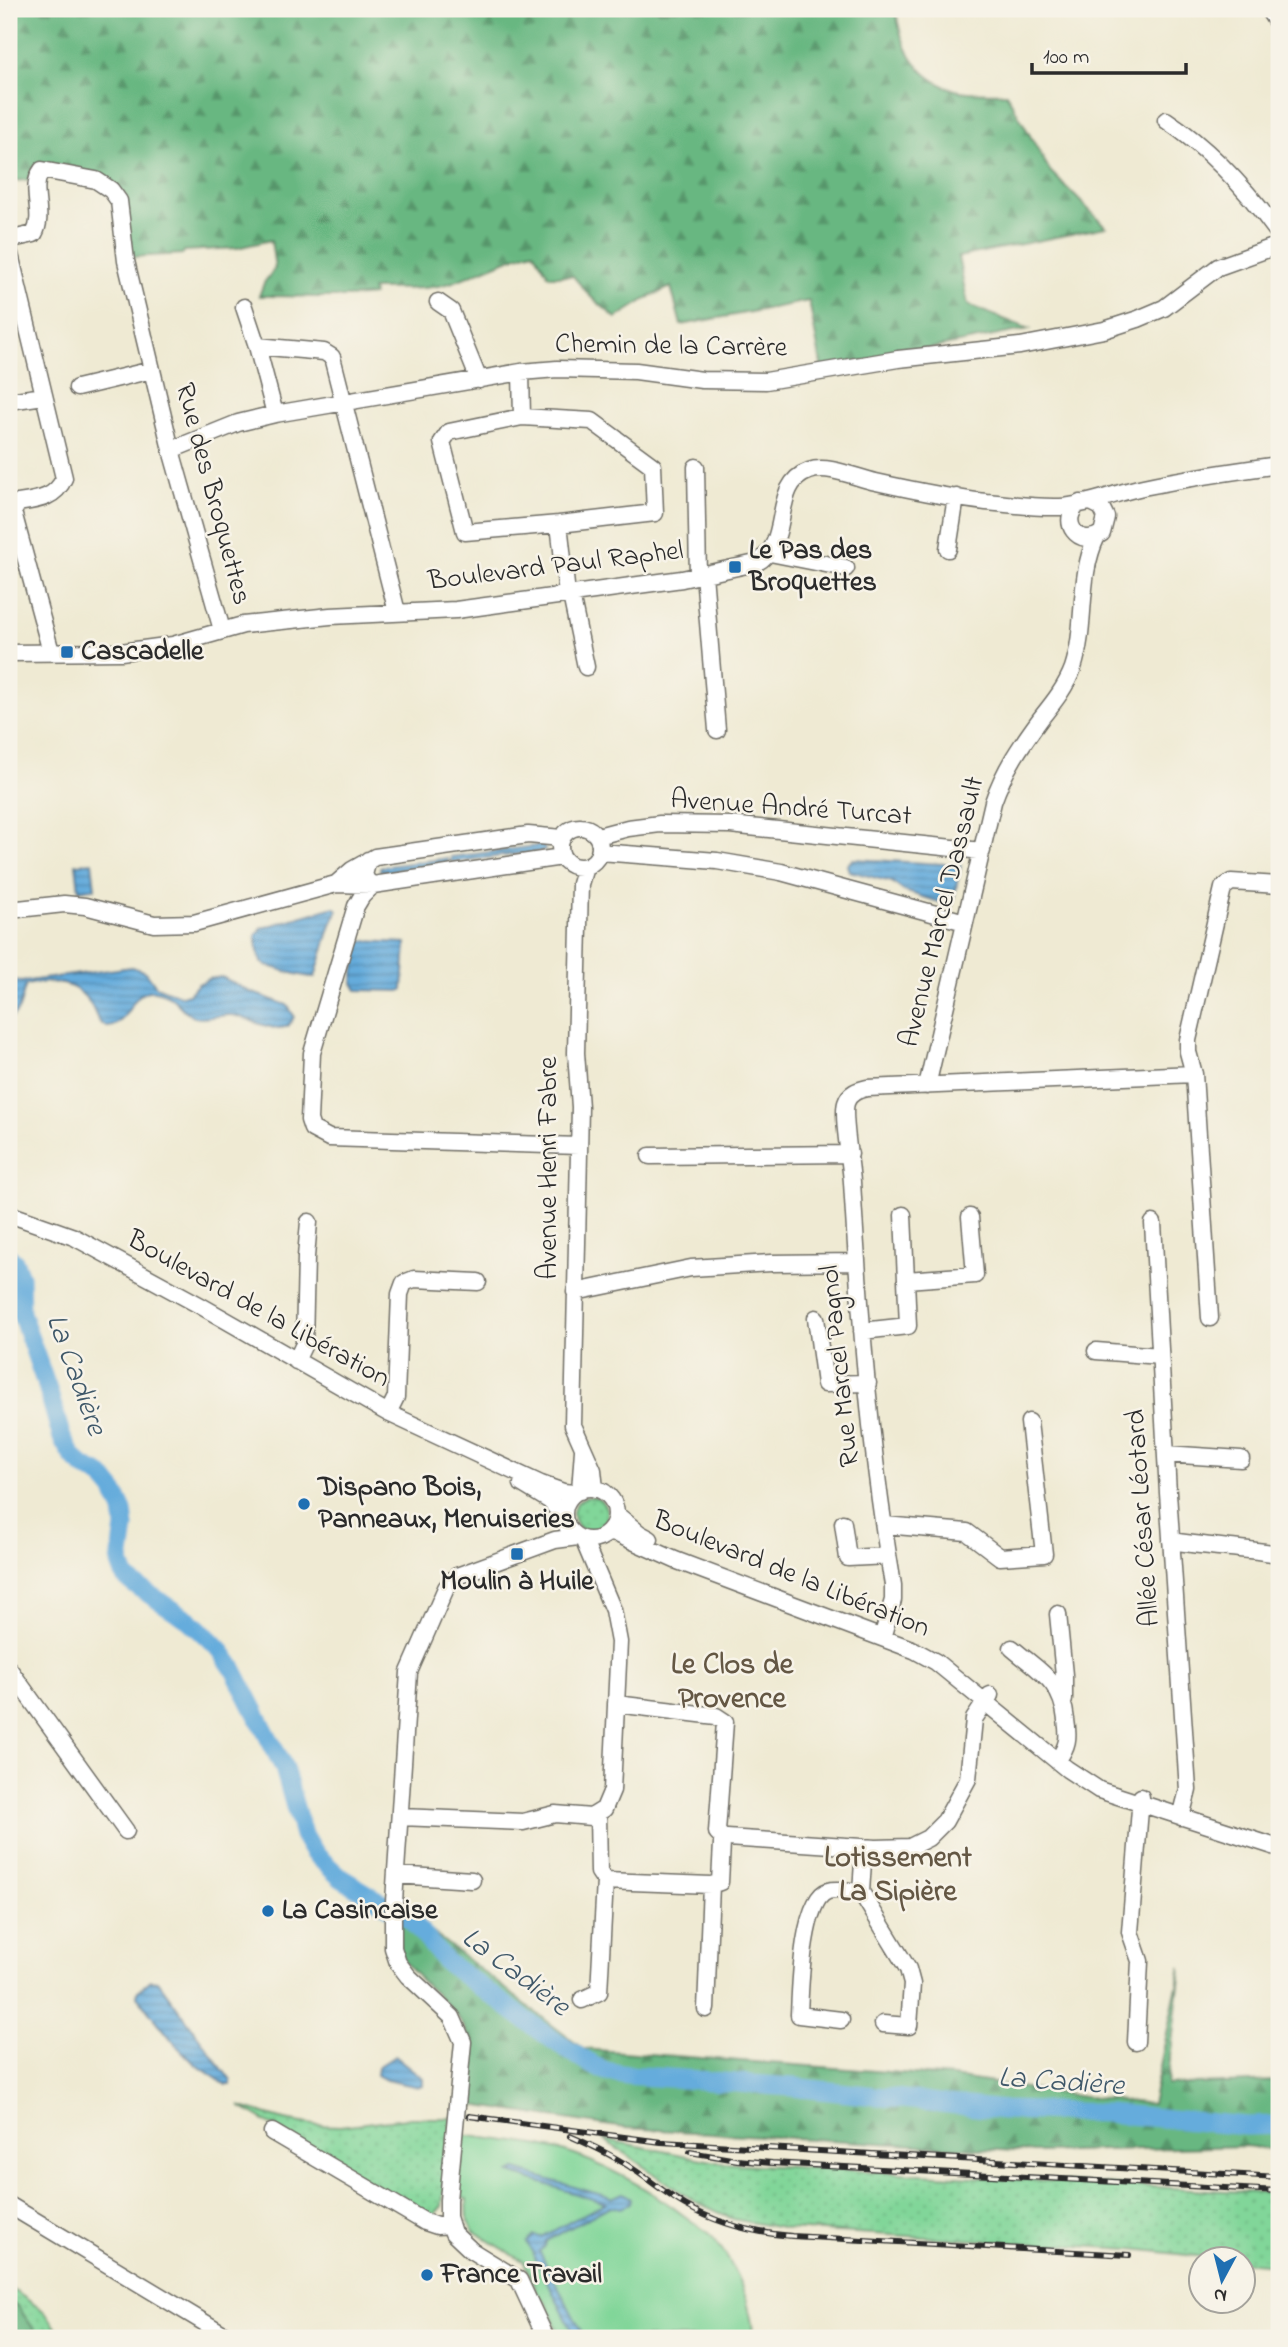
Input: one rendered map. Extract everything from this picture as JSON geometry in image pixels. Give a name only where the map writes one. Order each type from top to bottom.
[{"type":"street","points":[[1268,9],[1279,26]]},
{"type":"street","points":[[1166,120],[1220,165],[1255,201],[1279,234]]},
{"type":"street","name":"Rue des Broquettes","points":[[9,248],[12,239],[34,233],[39,225],[36,178],[42,170],[96,180],[111,190],[119,201],[126,261],[171,450],[222,630]]},
{"type":"street","name":"Chemin de la Carrère","points":[[171,450],[238,423],[275,414],[521,372],[557,369],[622,371],[702,380],[766,381],[898,359],[1020,346],[1104,330],[1138,319],[1164,308],[1218,267],[1279,245]]},
{"type":"street","points":[[9,248],[64,478],[60,488],[49,496],[18,503],[13,512],[51,652]]},
{"type":"street","points":[[438,302],[451,311],[479,380]]},
{"type":"street","points":[[244,307],[275,414]]},
{"type":"street","points":[[257,346],[324,352],[332,357],[397,612]]},
{"type":"street","name":"Rue des Broquettes","points":[[77,388],[152,370]]},
{"type":"street","points":[[521,372],[522,417]]},
{"type":"street","points":[[9,401],[44,396]]},
{"type":"street","points":[[522,417],[593,421],[653,466],[655,513],[465,532],[442,442],[449,432],[522,417]]},
{"type":"street","points":[[846,568],[770,553],[776,545],[783,508],[792,482],[810,471],[825,469],[956,498],[1049,507],[1085,503],[1142,487],[1279,466]]},
{"type":"street","points":[[696,467],[701,575],[717,730]]},
{"type":"street","points":[[1106,517],[1101,507],[1085,503],[1072,511],[1069,523],[1071,529],[1080,537],[1086,539],[1097,536],[1105,528],[1106,517],[1118,494]]},
{"type":"street","points":[[948,549],[956,498]]},
{"type":"street","points":[[1049,507],[1069,523]]},
{"type":"street","points":[[559,524],[569,595],[586,667]]},
{"type":"street","name":"Avenue Marcel Dassault","points":[[926,1086],[993,802],[1004,773],[1073,670],[1079,642],[1087,563],[1097,536]]},
{"type":"street","name":"Avenue Marcel Dassault","points":[[1080,537],[1087,563]]},
{"type":"street","name":"Boulevard Paul Raphel","points":[[9,653],[121,652],[173,645],[222,630],[275,621],[456,610],[701,575],[757,563],[770,553]]},
{"type":"street","name":"Avenue André Turcat","points":[[599,844],[628,828],[660,824],[730,825],[982,851]]},
{"type":"street","points":[[9,910],[64,904],[85,906],[154,924],[194,923],[336,884],[373,886],[573,863],[597,859],[599,844],[588,828],[576,827],[562,838],[560,844],[573,863]]},
{"type":"street","points":[[336,884],[368,860],[528,835],[562,838]]},
{"type":"street","name":"Avenue André Turcat","points":[[599,844],[781,872],[965,922]]},
{"type":"street","points":[[368,860],[364,874],[373,886]]},
{"type":"street","name":"Avenue Henri Fabre","points":[[573,863],[580,884],[576,1053],[580,1107],[573,1425],[593,1471],[583,1491]]},
{"type":"street","points":[[1210,1318],[1194,1074],[1188,1041],[1223,888],[1231,882],[1279,885]]},
{"type":"street","points":[[373,886],[356,906],[314,1039],[309,1120],[312,1129],[329,1138],[579,1146]]},
{"type":"street","points":[[926,1086],[1194,1074]]},
{"type":"street","name":"Rue Marcel Pagnol","points":[[883,1634],[894,1600],[862,1331],[845,1108],[850,1096],[857,1090],[926,1086]]},
{"type":"street","points":[[650,1156],[850,1154]]},
{"type":"street","name":"Boulevard de la Libération","points":[[10,1214],[74,1237],[177,1292],[388,1413],[476,1455],[563,1492],[602,1491],[612,1501],[616,1514],[639,1534],[883,1634]]},
{"type":"street","points":[[862,1331],[908,1326],[903,1215]]},
{"type":"street","points":[[906,1280],[975,1275],[970,1217]]},
{"type":"street","points":[[296,1361],[304,1344],[309,1222]]},
{"type":"street","name":"Allée César Léotard","points":[[1153,1223],[1188,1790],[1182,1813]]},
{"type":"street","points":[[575,1292],[691,1268],[771,1263],[857,1262]]},
{"type":"street","points":[[388,1413],[396,1397],[400,1294],[404,1283],[414,1279],[478,1282]]},
{"type":"street","points":[[816,1318],[825,1384],[868,1383]]},
{"type":"street","points":[[1096,1351],[1160,1356]]},
{"type":"street","points":[[884,1525],[967,1532],[1000,1557],[1044,1554],[1029,1422]]},
{"type":"street","points":[[1166,1454],[1241,1459]]},
{"type":"street","name":"Boulevard de la Libération","points":[[476,1455],[550,1501],[565,1521],[591,1537],[617,1534],[647,1548],[883,1634],[921,1644],[941,1655],[987,1699],[1060,1757],[1102,1783],[1141,1801],[1279,1841]]},
{"type":"street","points":[[555,1540],[565,1521],[566,1503],[583,1491]]},
{"type":"street","name":"Boulevard de la Libération","points":[[591,1537],[612,1528],[616,1514]]},
{"type":"street","points":[[843,1523],[848,1558],[888,1556]]},
{"type":"street","points":[[400,1817],[523,1822],[555,1814],[591,1817],[604,1810],[612,1790],[619,1642],[613,1611],[589,1556],[591,1537],[555,1540],[457,1576],[448,1584],[409,1672],[393,1909],[393,1948],[398,1963],[408,1976],[452,2017],[463,2042],[448,2200],[450,2225],[453,2233],[464,2245],[519,2280],[546,2338]]},
{"type":"street","points":[[1171,1541],[1219,1549],[1240,1547],[1279,1554]]},
{"type":"street","points":[[1058,1615],[1069,1740],[1060,1757]]},
{"type":"street","points":[[1012,1648],[1054,1684],[1064,1700]]},
{"type":"street","points":[[9,1669],[127,1831]]},
{"type":"street","points":[[605,1881],[711,1885],[720,1882],[722,1843],[727,1838],[864,1847],[910,1847],[928,1838],[945,1821],[968,1779],[974,1719],[987,1699]]},
{"type":"street","points":[[616,1704],[716,1716],[725,1723],[717,1832],[725,1840]]},
{"type":"street","points":[[1136,2042],[1140,1961],[1130,1932],[1141,1801]]},
{"type":"street","points":[[582,2000],[599,1992],[605,1881],[599,1872],[598,1813]]},
{"type":"street","name":"Boulevard de la Libération","points":[[1182,1813],[1279,1848]]},
{"type":"street","points":[[864,1847],[861,1892],[908,1969],[912,1984],[909,2026],[883,2024]]},
{"type":"street","points":[[396,1875],[472,1880]]},
{"type":"street","points":[[706,2009],[711,1885]]},
{"type":"street","points":[[841,2020],[799,2015],[806,1930],[819,1896],[828,1891],[861,1892]]},
{"type":"street","points":[[272,2132],[425,2222],[438,2226],[450,2225]]},
{"type":"street","points":[[9,2205],[230,2338]]},
{"type":"green space","points":[[9,9],[896,9],[905,45],[926,74],[954,90],[1006,93],[1050,171],[1106,227],[958,257],[968,305],[1029,329],[822,370],[809,301],[681,325],[671,287],[616,318],[591,297],[573,276],[549,276],[534,251],[434,287],[372,289],[373,295],[359,296],[259,296],[264,283],[275,268],[271,240],[237,248],[131,257],[125,194],[106,180],[92,173],[36,164],[28,180],[9,181]]},
{"type":"green space","points":[[590,1497],[602,1502],[607,1514],[602,1526],[590,1531],[578,1526],[573,1514],[578,1502]]},
{"type":"green space","points":[[406,1912],[583,2049],[953,2077],[1077,2096],[1152,2104],[1181,1967],[1167,2085],[1279,2081],[1279,2151],[1246,2146],[1034,2152],[625,2128],[465,2104],[469,2039],[454,2012],[411,1970],[403,1958],[398,1932],[400,1918]]},
{"type":"green space","points":[[239,2106],[284,2120],[314,2125],[340,2126],[407,2118],[451,2118],[442,2206],[433,2216],[419,2213]]},
{"type":"green space","points":[[464,2135],[536,2145],[577,2156],[628,2179],[675,2209],[713,2237],[729,2261],[742,2286],[750,2313],[753,2338],[561,2338],[546,2302],[539,2296],[524,2262],[474,2231],[468,2222],[467,2199],[456,2197]]},
{"type":"green space","points":[[603,2139],[722,2163],[1279,2194],[1279,2242],[1276,2265],[1256,2263],[1256,2246],[1186,2246],[1186,2255],[1133,2249],[787,2229],[733,2219],[696,2202]]},
{"type":"green space","points":[[9,2287],[45,2312],[63,2338],[40,2338],[18,2307],[9,2301]]},
{"type":"green space","points":[[9,2301],[18,2307],[40,2338],[9,2338]]},
{"type":"water","points":[[544,845],[545,851],[451,862],[451,857]]},
{"type":"water","points":[[447,858],[448,863],[380,872],[380,867]]},
{"type":"water","points":[[853,859],[961,865],[952,906],[904,891],[892,882],[849,871],[847,865]]},
{"type":"water","points":[[92,862],[95,888],[79,890],[76,864]]},
{"type":"water","points":[[334,907],[338,910],[315,977],[287,972],[262,962],[256,935],[262,928]]},
{"type":"water","points":[[362,941],[406,943],[403,989],[357,990],[353,983],[357,947]]},
{"type":"water","points":[[132,967],[146,972],[156,986],[181,996],[189,994],[198,984],[222,977],[250,992],[287,1005],[294,1016],[290,1024],[275,1028],[232,1015],[195,1017],[168,996],[147,991],[135,1000],[121,1020],[107,1027],[99,1021],[91,1005],[79,991],[63,984],[45,982],[26,985],[19,1008],[9,1019],[9,978],[21,982]]},
{"type":"water","points":[[151,1980],[158,1981],[231,2081],[231,2085],[226,2085],[194,2063],[137,1996],[138,1991]]},
{"type":"water","points":[[395,2056],[423,2078],[423,2086],[386,2080],[377,2075],[378,2067]]},
{"type":"water","points":[[516,2170],[612,2198],[623,2193],[631,2198],[630,2204],[620,2208],[610,2206],[546,2241],[545,2247],[539,2251],[585,2338],[576,2338],[527,2242],[534,2236],[542,2237],[605,2203],[510,2173]]},
{"type":"waterway","name":"La Cadière","points":[[9,1257],[15,1263],[20,1276],[21,1313],[62,1438],[73,1457],[84,1467],[102,1476],[113,1489],[123,1511],[125,1527],[120,1563],[125,1577],[189,1620],[219,1648],[233,1668],[284,1768],[303,1835],[313,1852],[341,1878],[411,1920],[446,1962],[556,2042],[592,2065],[627,2075],[793,2087],[1004,2110],[1107,2113],[1246,2126],[1279,2125]]},
{"type":"railway","points":[[469,2116],[661,2142],[1279,2177]]},
{"type":"railway","points":[[570,2136],[620,2161],[698,2212],[764,2233],[1129,2255]]},
{"type":"railway","points":[[690,2152],[772,2163],[1279,2191]]},
{"type":"place","name":"Le Pas des Broquettes","points":[[735,567]]},
{"type":"place","name":"Cascadelle","points":[[67,652]]},
{"type":"place","name":"Dispano Bois, Panneaux, Menuiseries","points":[[304,1504]]},
{"type":"place","name":"Moulin à Huile","points":[[517,1554]]},
{"type":"place","name":"La Casincaise","points":[[268,1911]]},
{"type":"place","name":"France Travail","points":[[427,2275]]},
{"type":"district","name":"Le Clos de Provence","points":[[732,1683]]},
{"type":"district","name":"Lotissement La Sipière","points":[[898,1876]]}]
